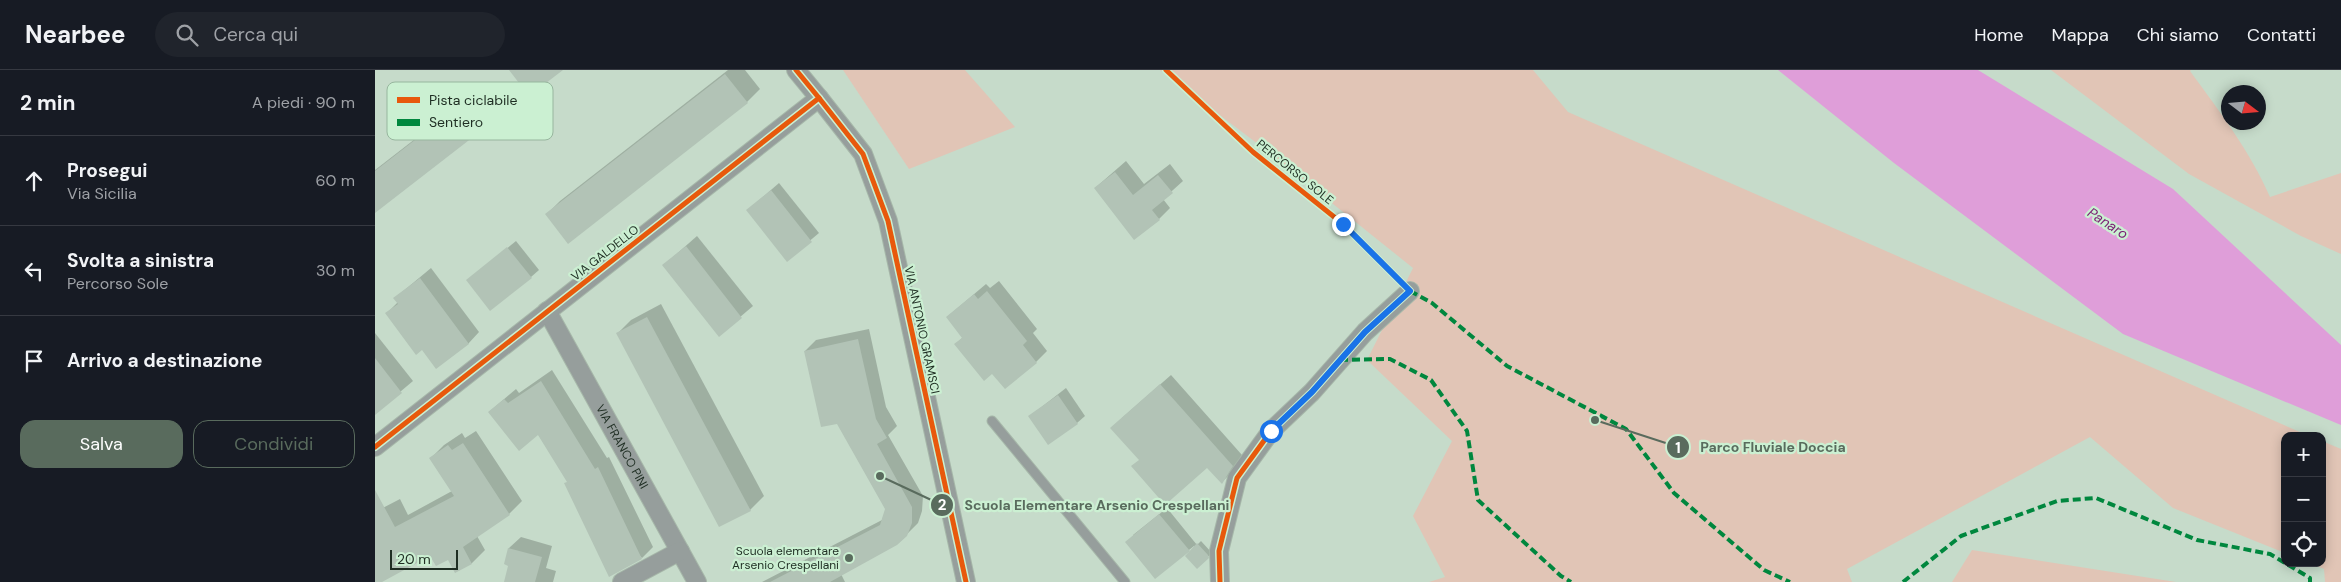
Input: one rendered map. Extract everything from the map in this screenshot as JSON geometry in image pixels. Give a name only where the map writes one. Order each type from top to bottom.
[{"type":"street","points":[[796,70],[819,98]]},
{"type":"street","name":"VIA GALDELLO","points":[[375,447],[819,98]]},
{"type":"street","name":"VIA ANTONIO GRAMSCI","points":[[819,98],[863,154],[888,221],[966,582]]},
{"type":"street","points":[[1220,582],[1219,551],[1237,478],[1271,431],[1312,392],[1365,332],[1410,291]]},
{"type":"street","name":"VIA FRANCO PINI","points":[[547,311],[697,582]]},
{"type":"street","points":[[622,582],[680,552]]},
{"type":"lane","points":[[992,421],[1125,582]]},
{"type":"shaded area","points":[[843,70],[965,70],[1015,127],[909,169]]},
{"type":"shaded area","points":[[1160,70],[1533,70],[1568,112],[2300,432],[2281,432],[2281,551],[2173,508],[2090,437],[1847,569],[1852,582],[1429,582],[1445,577],[1413,516],[1452,441],[1367,360],[1413,268],[1258,144]]},
{"type":"shaded area","points":[[2051,70],[2191,70],[2221,114],[2221,130],[2232,130],[2244,148],[2270,197],[2341,173],[2341,254],[2301,236],[2189,174]]},
{"type":"shaded area","points":[[2326,443],[2341,449],[2341,582],[2325,582],[2324,569],[2319,567],[2326,567]]},
{"type":"shaded area","points":[[1972,550],[2176,582],[1952,582]]},
{"type":"water","name":"Panaro","points":[[1778,70],[1978,70],[2173,189],[2341,345],[2341,425],[2123,334],[1894,163]]},
{"type":"building","points":[[509,70],[563,70],[547,82],[518,82]]},
{"type":"building","points":[[725,74],[748,103],[568,244],[545,214]]},
{"type":"building","points":[[415,140],[469,140],[375,213],[375,171]]},
{"type":"building","points":[[1115,172],[1133,195],[1158,175],[1173,193],[1152,210],[1160,220],[1134,240],[1094,188]]},
{"type":"building","points":[[771,190],[812,242],[787,262],[746,210]]},
{"type":"building","points":[[686,246],[742,318],[719,337],[662,265]]},
{"type":"building","points":[[507,247],[532,278],[490,311],[466,280]]},
{"type":"building","points":[[420,278],[469,344],[436,369],[422,350],[416,355],[385,313],[398,304],[393,298]]},
{"type":"building","points":[[987,291],[1027,341],[1023,345],[1037,363],[1005,389],[992,374],[984,381],[954,344],[962,338],[946,317],[974,294],[978,299]]},
{"type":"building","points":[[647,317],[751,511],[719,527],[616,333]]},
{"type":"building","name":"Scuola elementare Arsenio Crespellani","points":[[858,339],[876,419],[887,438],[877,444],[912,507],[912,523],[907,536],[897,545],[830,582],[770,582],[880,525],[885,509],[837,424],[821,427],[804,351]]},
{"type":"building","points":[[375,358],[402,393],[375,415]]},
{"type":"building","points":[[541,381],[595,469],[598,467],[642,559],[609,577],[564,483],[567,482],[538,435],[519,451],[488,412],[504,399],[508,403]]},
{"type":"building","points":[[1160,384],[1233,466],[1222,484],[1207,468],[1165,505],[1131,466],[1139,460],[1110,428]]},
{"type":"building","points":[[1058,395],[1078,424],[1048,445],[1028,416]]},
{"type":"building","points":[[463,443],[510,515],[463,547],[472,564],[455,573],[448,560],[436,566],[430,556],[382,582],[375,582],[375,490],[395,527],[454,496],[429,458],[448,445],[452,450]]},
{"type":"building","points":[[1159,514],[1190,551],[1155,579],[1125,542]]},
{"type":"building","points":[[1197,543],[1209,558],[1197,569],[1185,556]]},
{"type":"building","points":[[508,548],[542,557],[535,582],[504,582],[508,566],[504,564]]},
{"type":"marked path","points":[[1410,291],[1432,303],[1507,366],[1626,429],[1674,493],[1764,570],[1790,582]]},
{"type":"marked path","points":[[1340,360],[1390,359],[1431,380],[1467,431],[1478,500],[1561,576],[1571,582]]},
{"type":"marked path","points":[[1903,582],[1961,536],[2057,501],[2096,498],[2197,540],[2270,554],[2310,578],[2310,582]]},
{"type":"cycle path","points":[[375,447],[819,98],[796,70]]},
{"type":"cycle path","name":"PERCORSO SOLE","points":[[1166,70],[1253,152],[1343,224],[1410,291],[1365,332],[1312,392],[1271,431],[1237,478],[1219,551],[1220,582]]},
{"type":"cycle path","points":[[819,98],[863,154],[888,221],[966,582]]},
{"type":"place","name":"Parco Fluviale Doccia","points":[[1595,420]]},
{"type":"place","name":"Scuola Elementare Arsenio Crespellani","points":[[880,476]]},
{"type":"place","name":"Scuola elementare Arsenio Crespellani","points":[[849,558]]},
{"type":"route","points":[[1271,431],[1312,392],[1365,332],[1410,291],[1343,224]]}]
